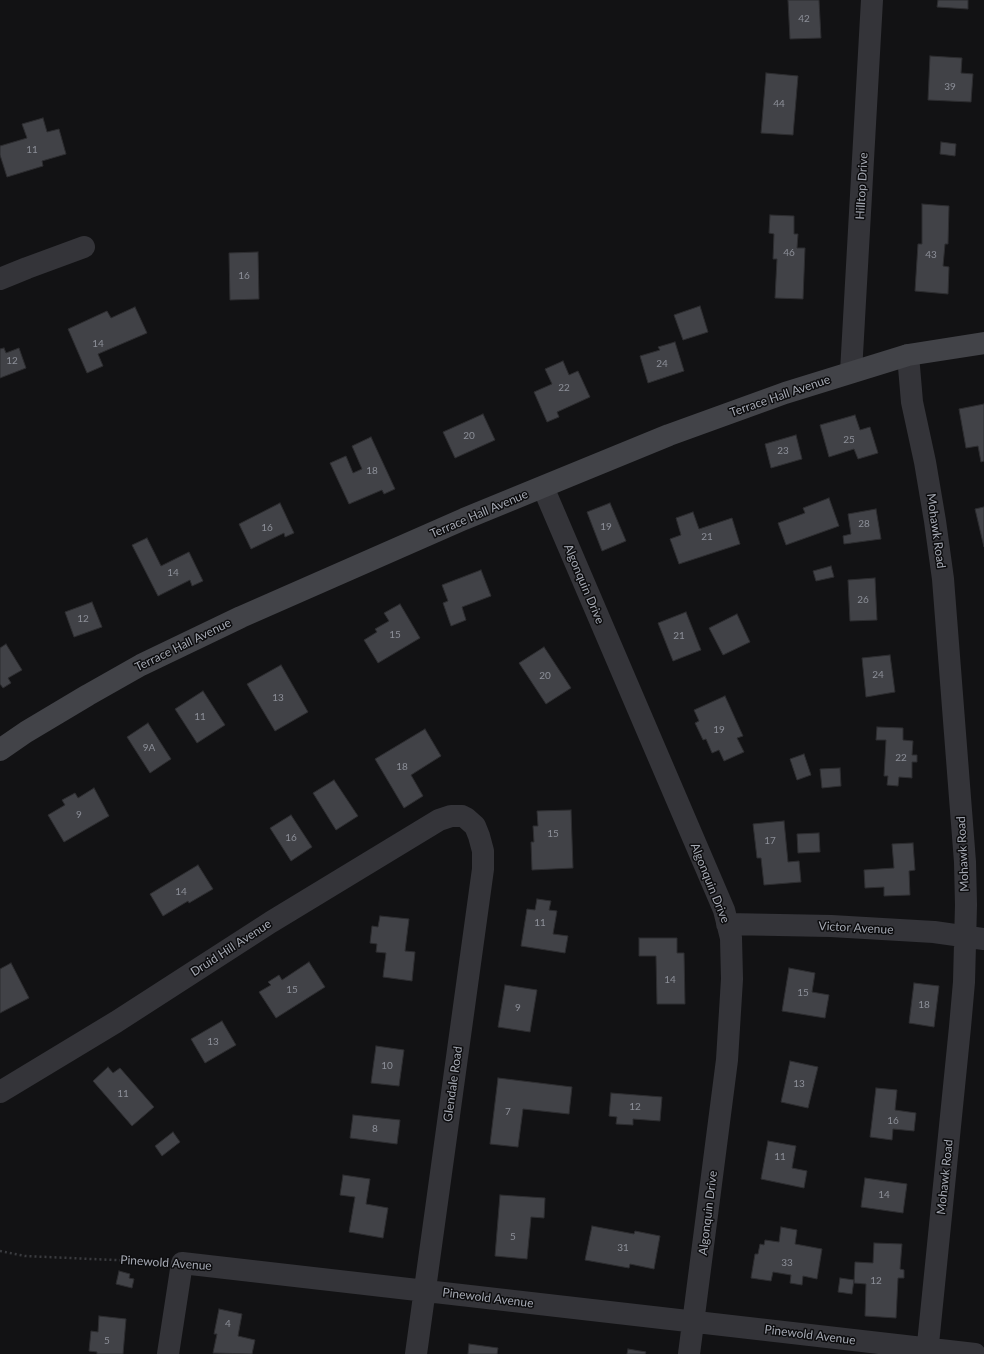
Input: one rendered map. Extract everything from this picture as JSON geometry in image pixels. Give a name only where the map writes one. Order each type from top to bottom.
[{"type":"main road","name":"Terrace Hall Avenue","points":[[0,750],[26,732],[88,694],[141,664],[248,614],[464,519],[669,435],[785,393],[908,355],[984,343]]},
{"type":"street","name":"Hilltop Drive","points":[[851,372],[872,0]]},
{"type":"street","points":[[0,280],[27,268],[84,247]]},
{"type":"street","name":"Mohawk Road","points":[[908,355],[912,402],[933,506],[943,579],[965,862],[975,937],[964,982],[927,1351]]},
{"type":"street","name":"Algonquin Drive","points":[[542,487],[724,910],[731,938],[732,979],[726,1060],[689,1354]]},
{"type":"street","name":"Druid Hill Avenue","points":[[0,1092],[116,1022],[265,926],[439,820],[451,816],[462,816],[466,818]]},
{"type":"street","name":"Glendale Road","points":[[416,1354],[483,869],[483,851],[479,836],[475,826],[466,818]]},
{"type":"street","name":"Victor Avenue","points":[[727,924],[831,926],[934,932],[975,937]]},
{"type":"street","points":[[168,1354],[182,1263]]},
{"type":"street","name":"Pinewold Avenue","points":[[182,1263],[694,1321],[927,1351],[976,1354]]},
{"type":"path","name":"Pinewold Avenue","points":[[0,1251],[25,1256],[182,1263]]},
{"type":"building","points":[[788,0],[819,0],[821,38],[790,39]]},
{"type":"building","points":[[938,0],[968,0],[968,9],[937,7]]},
{"type":"building","points":[[930,56],[962,58],[961,73],[973,74],[971,102],[928,100]]},
{"type":"building","points":[[766,73],[798,76],[793,135],[761,133]]},
{"type":"building","points":[[43,118],[47,132],[59,129],[66,154],[42,161],[43,166],[7,177],[0,155],[0,146],[27,138],[22,124]]},
{"type":"building","points":[[941,142],[956,144],[955,156],[940,154]]},
{"type":"building","points":[[922,204],[949,206],[948,244],[945,244],[943,266],[949,267],[948,294],[915,291],[918,244],[922,244]]},
{"type":"building","points":[[770,215],[794,216],[794,234],[798,234],[797,248],[805,248],[803,299],[775,298],[777,259],[773,259],[774,234],[769,233]]},
{"type":"building","points":[[258,252],[259,299],[230,300],[229,253]]},
{"type":"building","points":[[700,306],[708,332],[683,340],[674,315]]},
{"type":"building","points":[[135,307],[147,333],[98,354],[103,366],[87,373],[68,329],[107,311],[111,318]]},
{"type":"building","points":[[675,342],[684,371],[648,383],[640,356],[660,350],[658,347]]},
{"type":"building","points":[[4,348],[6,353],[19,348],[26,368],[0,378],[0,349]]},
{"type":"building","points":[[563,361],[569,375],[578,371],[590,397],[557,412],[559,417],[547,422],[534,392],[552,384],[545,369]]},
{"type":"building","points":[[984,404],[984,461],[981,462],[978,446],[966,448],[959,409]]},
{"type":"building","points":[[483,414],[495,440],[455,458],[443,432]]},
{"type":"building","points":[[855,415],[860,430],[870,427],[878,453],[858,459],[854,449],[829,457],[820,425]]},
{"type":"building","points":[[796,435],[802,459],[771,468],[765,444]]},
{"type":"building","points":[[371,437],[395,489],[384,494],[382,490],[349,504],[330,463],[346,456],[353,473],[362,469],[352,446]]},
{"type":"building","points":[[829,498],[839,526],[786,545],[778,523],[805,513],[803,508]]},
{"type":"building","points":[[280,503],[294,533],[285,537],[284,533],[251,549],[239,524]]},
{"type":"building","points":[[610,503],[626,541],[602,551],[587,512]]},
{"type":"building","points":[[984,507],[984,547],[975,509]]},
{"type":"building","points":[[876,509],[881,539],[844,544],[843,536],[851,534],[848,514]]},
{"type":"building","points":[[693,512],[699,529],[732,518],[740,544],[679,564],[670,539],[681,535],[676,518]]},
{"type":"building","points":[[147,538],[161,566],[189,552],[203,581],[192,586],[190,580],[158,596],[132,545]]},
{"type":"building","points":[[831,566],[834,577],[816,581],[813,571]]},
{"type":"building","points":[[481,570],[491,596],[462,607],[466,620],[451,626],[443,603],[448,601],[442,585]]},
{"type":"building","points":[[875,578],[877,620],[850,621],[848,580]]},
{"type":"building","points":[[92,602],[102,627],[74,637],[65,612]]},
{"type":"building","points":[[400,604],[420,638],[378,663],[364,640],[377,632],[375,629],[389,621],[384,613]]},
{"type":"building","points":[[686,612],[701,650],[673,661],[658,623]]},
{"type":"building","points":[[737,614],[750,642],[723,655],[709,628]]},
{"type":"building","points":[[6,644],[22,670],[8,678],[11,683],[3,688],[0,684],[0,648]]},
{"type":"building","points":[[544,647],[571,688],[546,704],[519,663]]},
{"type":"building","points":[[890,655],[895,692],[866,697],[862,658]]},
{"type":"building","points":[[281,665],[308,712],[275,731],[247,684]]},
{"type":"building","points":[[203,691],[225,725],[197,743],[175,709]]},
{"type":"building","points":[[725,696],[743,736],[737,738],[744,752],[724,761],[719,750],[712,753],[706,739],[703,740],[695,723],[699,721],[694,710]]},
{"type":"building","points":[[148,723],[171,759],[150,773],[127,737]]},
{"type":"building","points":[[877,727],[903,728],[903,740],[913,741],[912,755],[917,755],[917,762],[912,762],[912,778],[899,777],[898,786],[887,785],[888,776],[884,776],[886,740],[876,740]]},
{"type":"building","points":[[425,729],[441,756],[411,775],[423,796],[404,808],[375,759]]},
{"type":"building","points":[[804,754],[811,775],[797,780],[790,759]]},
{"type":"building","points":[[840,768],[841,786],[822,788],[820,769]]},
{"type":"building","points":[[334,780],[358,816],[336,830],[313,793]]},
{"type":"building","points":[[94,788],[109,816],[64,842],[48,815],[65,805],[62,800],[75,793],[78,798]]},
{"type":"building","points":[[571,810],[573,868],[532,870],[531,842],[534,842],[533,826],[538,826],[537,811]]},
{"type":"building","points":[[291,815],[312,847],[291,861],[270,828]]},
{"type":"building","points":[[784,821],[788,862],[799,861],[801,882],[764,885],[761,858],[757,858],[753,824]]},
{"type":"building","points":[[819,833],[820,852],[798,853],[797,834]]},
{"type":"building","points":[[913,843],[915,870],[909,871],[910,895],[884,896],[884,887],[865,888],[864,870],[894,868],[892,844]]},
{"type":"building","points":[[198,865],[213,889],[189,903],[188,901],[163,916],[150,894]]},
{"type":"building","points":[[537,899],[551,901],[549,910],[557,911],[553,934],[568,936],[565,953],[521,946],[527,909],[535,910]]},
{"type":"building","points":[[380,916],[409,919],[405,951],[415,952],[412,981],[383,977],[386,953],[376,952],[377,944],[370,943],[372,926],[378,927]]},
{"type":"building","points":[[639,938],[677,938],[677,953],[684,953],[685,1004],[657,1004],[656,956],[639,956]]},
{"type":"building","points":[[309,962],[325,987],[276,1018],[259,992],[271,985],[268,982],[279,975],[282,980]]},
{"type":"building","points":[[11,963],[29,998],[0,1013],[0,969]]},
{"type":"building","points":[[789,968],[815,973],[812,992],[829,995],[825,1018],[782,1011]]},
{"type":"building","points":[[914,983],[939,986],[934,1027],[909,1023]]},
{"type":"building","points":[[505,985],[537,990],[530,1032],[498,1027]]},
{"type":"building","points":[[222,1021],[236,1045],[205,1063],[191,1039]]},
{"type":"building","points":[[376,1046],[404,1050],[399,1086],[371,1083]]},
{"type":"building","points":[[790,1061],[818,1067],[808,1108],[781,1102]]},
{"type":"building","points":[[108,1067],[113,1073],[120,1068],[154,1107],[132,1126],[93,1081]]},
{"type":"building","points":[[498,1078],[572,1087],[569,1114],[523,1109],[518,1147],[490,1144]]},
{"type":"building","points":[[876,1088],[897,1090],[895,1110],[916,1113],[914,1131],[893,1129],[892,1140],[870,1137]]},
{"type":"building","points":[[611,1093],[662,1097],[660,1121],[633,1119],[633,1125],[616,1124],[617,1117],[609,1116]]},
{"type":"building","points":[[353,1115],[400,1120],[397,1144],[350,1138]]},
{"type":"building","points":[[173,1132],[180,1142],[162,1156],[155,1146]]},
{"type":"building","points":[[768,1141],[796,1146],[792,1168],[807,1171],[804,1188],[761,1179]]},
{"type":"building","points":[[343,1175],[370,1179],[366,1204],[388,1208],[383,1238],[349,1232],[355,1197],[340,1195]]},
{"type":"building","points":[[865,1178],[907,1184],[903,1213],[861,1207]]},
{"type":"building","points":[[500,1195],[545,1198],[544,1218],[531,1217],[527,1259],[495,1256]]},
{"type":"building","points":[[592,1226],[634,1234],[635,1231],[660,1236],[654,1269],[630,1264],[629,1268],[585,1260]]},
{"type":"building","points":[[781,1227],[797,1230],[795,1244],[822,1249],[817,1279],[803,1276],[802,1285],[790,1283],[791,1275],[773,1272],[771,1281],[751,1278],[755,1254],[758,1254],[760,1244],[764,1245],[765,1240],[779,1242]]},
{"type":"building","points":[[874,1243],[902,1244],[900,1269],[904,1270],[904,1278],[898,1278],[896,1318],[865,1316],[866,1284],[854,1283],[855,1262],[873,1263]]},
{"type":"building","points":[[119,1271],[130,1274],[129,1278],[134,1279],[132,1288],[116,1284]]},
{"type":"building","points":[[840,1278],[854,1280],[852,1294],[838,1292]]},
{"type":"building","points":[[219,1309],[242,1314],[238,1336],[255,1340],[252,1354],[213,1353],[217,1334],[214,1334]]},
{"type":"building","points":[[99,1316],[126,1319],[123,1354],[97,1354],[97,1352],[89,1351],[91,1331],[98,1332]]},
{"type":"building","points":[[469,1344],[498,1348],[497,1354],[468,1354]]},
{"type":"building","points":[[628,1349],[646,1352],[645,1354],[627,1354]]}]
